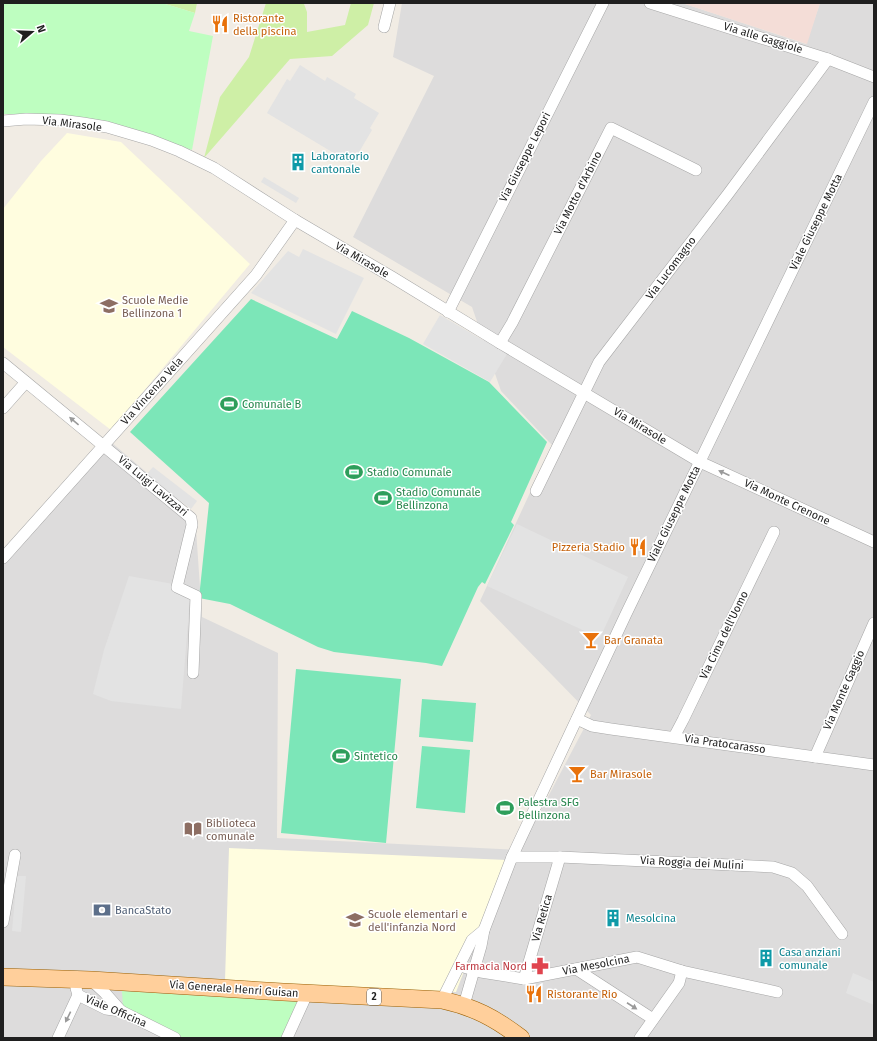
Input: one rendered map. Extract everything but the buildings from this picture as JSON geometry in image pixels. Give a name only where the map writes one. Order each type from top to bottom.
[{"type":"main road","name":"Via Generale Henri Guisan","points":[[3,977],[76,988],[91,980],[307,994],[442,1000],[464,1005]]},
{"type":"main road","name":"2","points":[[464,1005],[486,1015],[504,1033],[521,1038]]},
{"type":"street","points":[[384,27],[390,3]]},
{"type":"street","name":"Via Giuseppe Lepori","points":[[448,312],[603,3]]},
{"type":"street","name":"Via alle Gaggiole","points":[[650,3],[828,59],[874,77]]},
{"type":"street","name":"Via Lucomagno","points":[[536,491],[599,362],[728,194],[828,59]]},
{"type":"street","name":"Viale Giuseppe Motta","points":[[464,1005],[484,930],[512,857],[626,614],[874,102]]},
{"type":"street","name":"Via Mirasole","points":[[3,121],[26,119],[60,120],[107,127],[151,140],[211,166],[296,220],[700,462]]},
{"type":"street","name":"Via Motto d'Arbino","points":[[500,343],[512,323],[611,128],[696,170]]},
{"type":"street","name":"Via Vincenzo Vela","points":[[3,558],[256,274],[296,220]]},
{"type":"street","name":"Via Luigi Lavizzari","points":[[3,363],[187,514],[192,520],[177,588],[196,596],[193,673]]},
{"type":"street","points":[[3,408],[26,382]]},
{"type":"street","name":"Via Monte Crenone","points":[[700,462],[874,542]]},
{"type":"street","name":"Via Cima dell'Uomo","points":[[674,737],[774,532]]},
{"type":"street","name":"Via Monte Gaggio","points":[[815,757],[874,623]]},
{"type":"street","name":"Via Pratocarasso","points":[[577,719],[592,726],[874,765]]},
{"type":"street","points":[[3,922],[15,855]]},
{"type":"street","name":"Via Roggia dei Mulini","points":[[512,857],[560,857],[773,867],[792,873],[807,886],[842,934]]},
{"type":"street","name":"Via Retica","points":[[524,978],[560,857]]},
{"type":"street","name":"Viale Giuseppe Motta","points":[[442,1000],[472,940],[484,930]]},
{"type":"street","name":"Via Mesolcina","points":[[460,966],[474,971],[524,978],[637,957],[682,971],[777,992]]},
{"type":"street","points":[[576,969],[652,1019]]},
{"type":"street","points":[[640,1038],[652,1019],[679,983],[682,971]]},
{"type":"street","points":[[91,980],[121,1011]]},
{"type":"street","points":[[58,1038],[76,988]]},
{"type":"street","name":"Viale Officina","points":[[76,988],[106,1009],[121,1011],[175,1038]]},
{"type":"street","points":[[287,1038],[307,994]]},
{"type":"shaded area","points":[[402,3],[682,3],[806,44],[820,3],[874,3],[874,1038],[3,1038],[3,550],[111,442],[195,514],[202,617],[278,653],[277,838],[520,850],[591,715],[480,601],[552,445],[501,391],[472,307],[353,237],[434,76],[393,57]]},
{"type":"shaded area","points":[[682,3],[820,3],[807,44]]},
{"type":"shaded area","points":[[300,65],[325,81],[327,77],[356,94],[354,98],[379,113],[370,128],[372,130],[352,164],[267,113],[287,79],[290,81]]},
{"type":"shaded area","name":"Scuole Medie Bellinzona 1","points":[[67,133],[121,142],[250,264],[111,430],[3,347],[3,209],[41,161]]},
{"type":"shaded area","points":[[264,177],[299,198],[296,203],[261,182]]},
{"type":"shaded area","points":[[303,249],[364,278],[336,334],[251,293],[288,251],[299,257]]},
{"type":"shaded area","points":[[440,315],[507,354],[490,382],[423,344]]},
{"type":"shaded area","points":[[153,467],[197,501],[191,509],[146,475]]},
{"type":"shaded area","points":[[517,524],[628,577],[600,638],[487,586]]},
{"type":"shaded area","points":[[129,576],[173,584],[190,597],[181,709],[111,701],[93,694],[104,650]]},
{"type":"shaded area","name":"Scuole elementari e dell'infanzia Nord","points":[[229,848],[507,860],[456,992],[225,981]]},
{"type":"shaded area","points":[[17,876],[26,876],[21,932],[12,931]]},
{"type":"shaded area","points":[[853,973],[874,982],[874,1005],[846,993]]},
{"type":"green space","points":[[3,3],[162,3],[195,13],[189,31],[213,36],[192,150],[123,126],[51,114],[3,114]]},
{"type":"green space","points":[[162,3],[197,3],[195,13]]},
{"type":"green space","points":[[266,3],[304,4],[307,12],[307,32],[345,25],[351,3],[374,3],[368,25],[332,56],[290,59],[204,158],[220,97],[249,57]]},
{"type":"green space","name":"Stadio Comunale","points":[[251,299],[337,339],[352,311],[409,338],[489,382],[547,442],[511,522],[514,525],[485,584],[482,582],[478,587],[442,666],[334,652],[318,647],[230,604],[199,598],[209,503],[130,432]]},
{"type":"green space","name":"Sintetico","points":[[296,669],[401,679],[386,843],[281,833]]},
{"type":"green space","points":[[422,699],[476,703],[473,742],[419,737]]},
{"type":"green space","points":[[422,746],[470,750],[465,813],[416,808]]},
{"type":"green space","points":[[122,991],[302,1002],[284,1038],[177,1038],[123,1008]]},
{"type":"place","name":"Ristorante della piscina","points":[[220,24]]},
{"type":"place","name":"Laboratorio cantonale","points":[[298,162]]},
{"type":"place","name":"Scuole Medie Bellinzona 1","points":[[109,306]]},
{"type":"place","name":"Comunale B","points":[[229,404]]},
{"type":"place","name":"Stadio Comunale","points":[[354,472]]},
{"type":"place","name":"Stadio Comunale Bellinzona","points":[[383,498]]},
{"type":"place","name":"Pizzeria Stadio","points":[[638,547]]},
{"type":"place","name":"Bar Granata","points":[[591,640]]},
{"type":"place","name":"Sintetico","points":[[341,756]]},
{"type":"place","name":"Bar Mirasole","points":[[577,774]]},
{"type":"place","name":"Palestra SFG Bellinzona","points":[[505,808]]},
{"type":"place","name":"Biblioteca comunale","points":[[193,829]]},
{"type":"place","name":"BancaStato","points":[[102,910]]},
{"type":"place","name":"Mesolcina","points":[[613,918]]},
{"type":"place","name":"Scuole elementari e dell'infanzia Nord","points":[[355,920]]},
{"type":"place","name":"Casa anziani comunale","points":[[766,958]]},
{"type":"place","name":"Farmacia Nord","points":[[540,966]]},
{"type":"place","name":"Ristorante Rio","points":[[534,994]]}]
